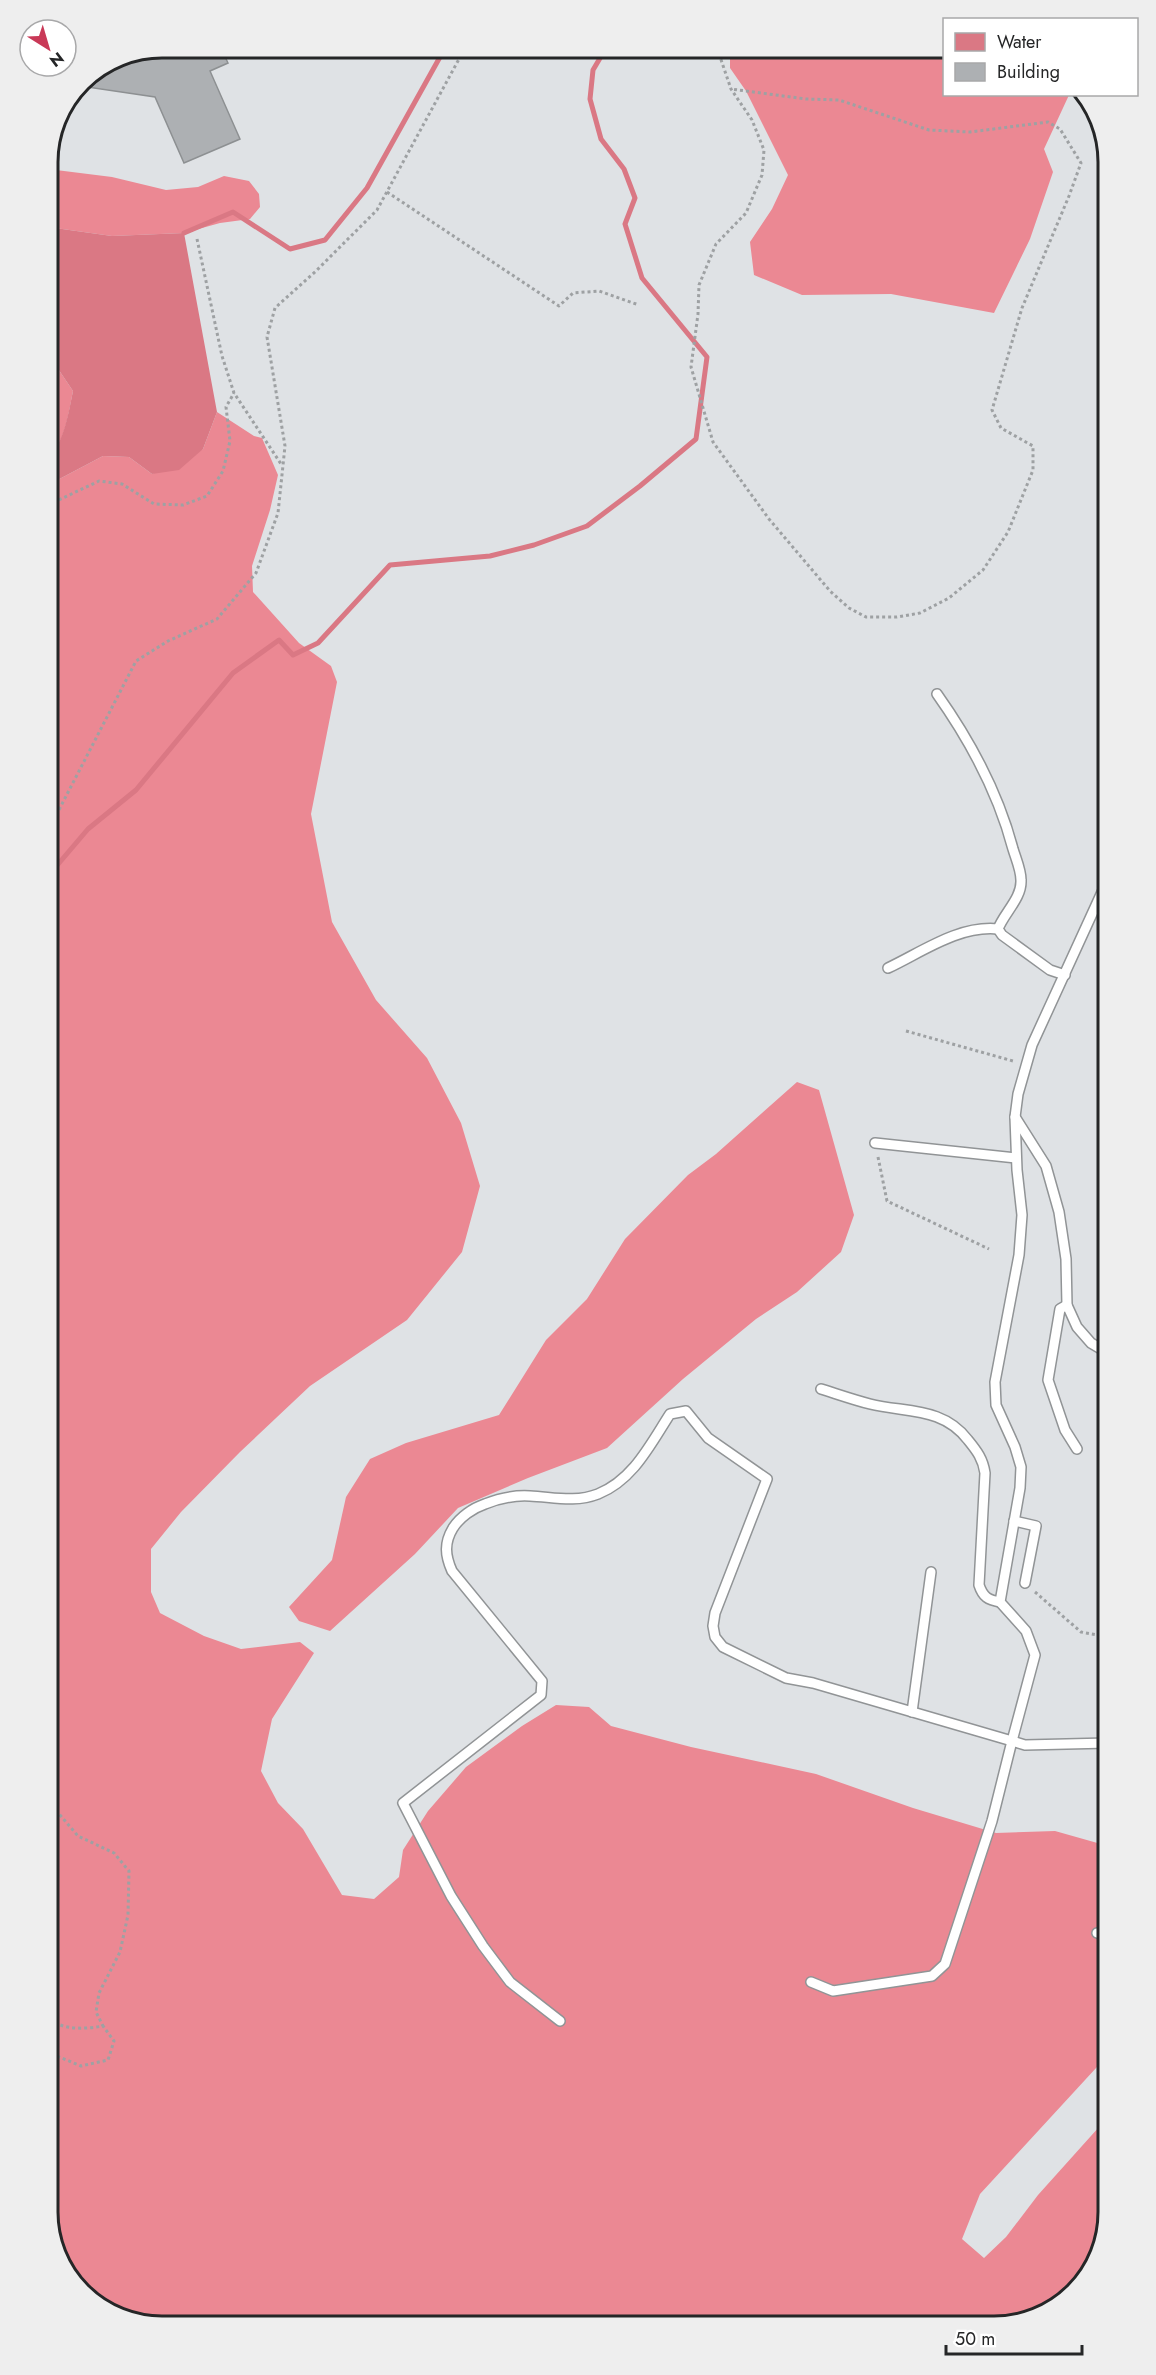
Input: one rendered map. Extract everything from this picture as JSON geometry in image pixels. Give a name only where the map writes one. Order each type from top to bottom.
[{"type":"lane","points":[[937,694],[976,752],[1006,823],[1022,881],[1018,895],[998,929]]},
{"type":"lane","points":[[1000,1602],[1020,1488],[1021,1467],[1015,1447],[996,1405],[995,1382],[1019,1255],[1022,1215],[1016,1158],[1015,1117],[1018,1094],[1032,1045],[1098,901]]},
{"type":"lane","points":[[888,968],[963,932],[982,928],[998,929]]},
{"type":"lane","points":[[998,929],[1002,935],[1050,970],[1065,975]]},
{"type":"lane","points":[[1015,1117],[1047,1166],[1059,1212],[1066,1259],[1067,1305],[1077,1327],[1091,1343],[1098,1347]]},
{"type":"lane","points":[[875,1143],[1016,1158]]},
{"type":"lane","points":[[1067,1305],[1060,1309],[1048,1380],[1065,1430],[1077,1449]]},
{"type":"lane","points":[[812,1982],[833,1991],[932,1976],[945,1964],[993,1821],[1035,1655],[1026,1631],[1000,1602],[990,1601],[984,1596],[979,1585],[985,1487],[984,1467],[978,1452],[959,1428],[935,1416],[870,1404],[821,1389]]},
{"type":"lane","points":[[560,2021],[510,1982],[483,1946],[451,1896],[404,1803],[541,1695],[542,1681],[453,1571],[446,1559],[447,1539],[456,1524],[475,1508],[502,1497],[528,1496],[572,1500],[598,1494],[621,1481],[634,1469],[670,1414],[686,1411],[708,1438],[767,1479],[715,1613],[713,1626],[715,1637],[723,1647],[786,1678],[813,1683],[1025,1745],[1098,1743]]},
{"type":"lane","points":[[1014,1521],[1036,1526],[1025,1583]]},
{"type":"lane","points":[[912,1712],[931,1572]]},
{"type":"path","points":[[59,810],[136,661],[168,641],[218,619],[256,573],[278,513],[285,446],[267,337],[275,308],[377,210],[459,58]]},
{"type":"path","points":[[720,59],[730,90],[752,120],[764,150],[762,175],[746,213],[716,244],[699,285],[698,314],[691,367],[713,442],[769,519],[830,591],[849,608],[866,617],[897,617],[920,613],[949,598],[982,570],[1008,532],[1032,470],[1033,446],[1001,428],[992,410],[1022,308],[1081,163],[1059,129],[1048,122],[970,132],[929,130],[839,100],[806,99],[730,90]]},
{"type":"path","points":[[387,192],[559,306],[573,293],[599,291],[639,305]]},
{"type":"path","points":[[197,239],[222,356],[234,393],[282,466]]},
{"type":"path","points":[[59,500],[99,482],[122,484],[154,504],[183,505],[207,496],[223,471],[230,441],[226,407],[234,393]]},
{"type":"path","points":[[906,1030],[1026,1065]]},
{"type":"path","points":[[875,1143],[886,1201],[989,1249]]},
{"type":"path","points":[[1025,1583],[1081,1632],[1098,1635]]},
{"type":"path","points":[[58,1813],[78,1836],[114,1853],[129,1871],[128,1915],[120,1952],[99,1993],[96,2012],[114,2041],[108,2060],[81,2066],[58,2057]]},
{"type":"path","points":[[58,2023],[80,2030],[103,2026]]},
{"type":"shaded area","points":[[730,59],[943,59],[943,96],[1069,96],[1044,149],[1053,172],[1030,239],[994,313],[891,294],[802,295],[754,275],[750,242],[772,209],[788,175],[746,91],[730,68]]},
{"type":"shaded area","points":[[59,170],[112,177],[166,190],[198,187],[224,176],[249,181],[259,194],[260,207],[250,219],[220,223],[184,233],[112,236],[59,229]]},
{"type":"shaded area","points":[[59,370],[73,391],[68,417],[59,444]]},
{"type":"shaded area","points":[[217,412],[254,436],[262,438],[278,475],[270,510],[252,566],[253,592],[299,643],[331,666],[337,682],[311,814],[332,922],[376,1000],[427,1058],[461,1123],[480,1186],[462,1252],[407,1320],[310,1386],[181,1512],[151,1549],[151,1592],[160,1613],[204,1636],[241,1649],[300,1642],[314,1653],[272,1719],[261,1771],[278,1803],[303,1829],[342,1895],[374,1899],[399,1877],[403,1850],[428,1811],[466,1767],[522,1726],[556,1705],[589,1707],[611,1726],[691,1747],[816,1774],[913,1808],[996,1833],[1055,1831],[1098,1843],[1098,2066],[980,2194],[962,2239],[984,2258],[1006,2237],[1038,2195],[1098,2128],[1098,2213],[1090,2252],[1072,2281],[1046,2303],[1033,2309],[1014,2315],[994,2316],[156,2316],[142,2315],[110,2303],[80,2276],[66,2252],[60,2233],[58,2213],[59,479],[103,456],[129,457],[152,474],[203,449]]},
{"type":"shaded area","points":[[797,1082],[819,1090],[854,1215],[841,1252],[797,1292],[756,1319],[683,1379],[607,1448],[458,1508],[415,1554],[330,1631],[299,1621],[289,1607],[332,1560],[346,1497],[370,1459],[406,1443],[499,1415],[546,1340],[587,1299],[625,1239],[688,1175],[716,1154]]},
{"type":"water","points":[[59,229],[112,236],[184,233],[217,412],[203,449],[179,470],[152,474],[129,457],[103,456],[59,479],[59,442],[68,417],[73,391],[59,370]]},
{"type":"building","points":[[226,58],[228,63],[210,71],[240,139],[184,163],[155,97],[91,88],[110,72],[149,59]]},
{"type":"waterway","points":[[184,233],[233,212],[290,249],[325,240],[367,188],[439,58]]},
{"type":"waterway","points":[[59,863],[88,829],[136,790],[233,673],[279,640],[293,655],[318,643],[390,565],[490,556],[534,545],[587,526],[696,439],[707,357],[642,278],[625,224],[635,198],[624,169],[601,139],[590,99],[593,70],[600,59]]}]
